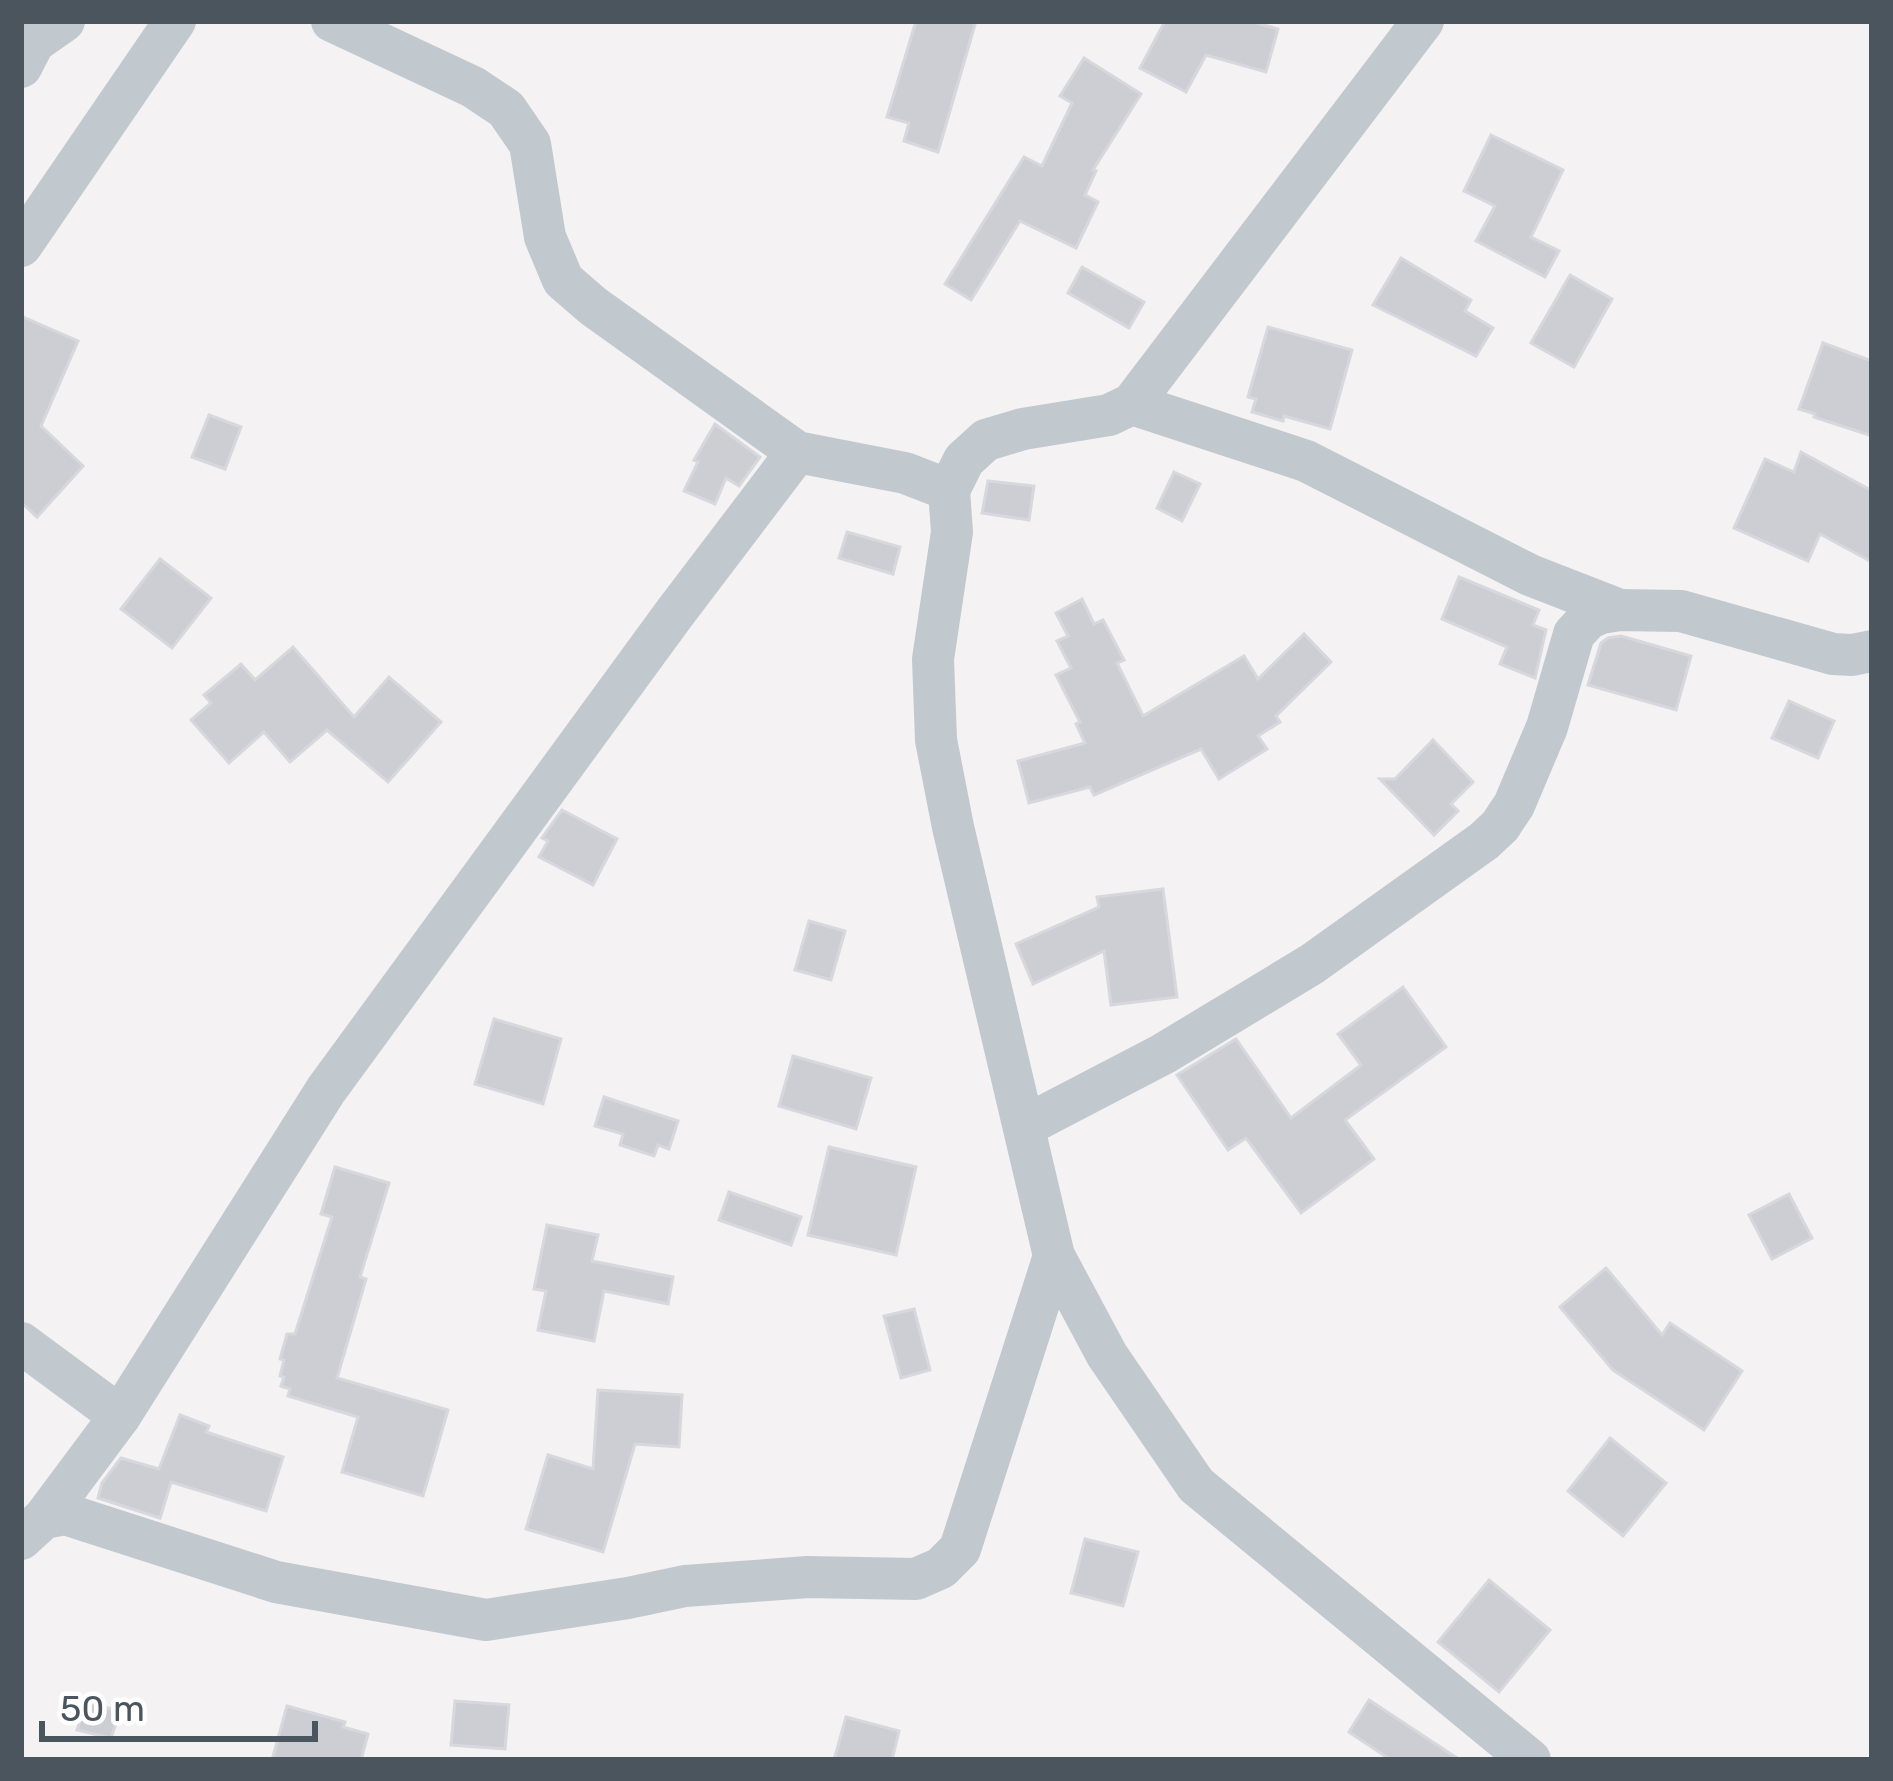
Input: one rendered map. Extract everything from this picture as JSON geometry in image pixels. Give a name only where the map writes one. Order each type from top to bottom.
[{"type":"street","points":[[21,67],[34,42],[64,21]]},
{"type":"street","points":[[21,246],[175,21]]},
{"type":"street","points":[[332,21],[473,87],[506,109],[530,144],[545,237],[563,280],[592,306],[797,452],[905,473],[949,490]]},
{"type":"street","points":[[1423,21],[1132,404],[1109,415],[986,440],[964,460],[949,490],[952,532],[933,659],[936,740],[1054,1256],[1107,1355],[1196,1485],[1530,1760]]},
{"type":"street","points":[[1132,404],[1306,460],[1530,574],[1620,610]]},
{"type":"street","points":[[33,1528],[120,1416],[326,1090],[797,452]]},
{"type":"street","points":[[1025,1126],[1162,1054],[1312,964],[1484,841],[1514,806],[1547,728],[1574,634],[1588,619],[1620,610],[1681,611],[1833,654],[1872,651]]},
{"type":"street","points":[[33,1528],[65,1514],[276,1582],[486,1620],[685,1586],[808,1577],[916,1579],[941,1568],[960,1549],[1054,1256]]},
{"type":"street","points":[[21,1343],[120,1416]]},
{"type":"building","points":[[916,21],[976,21],[938,152],[904,141],[909,123],[887,117]]},
{"type":"building","points":[[1165,21],[1249,21],[1278,29],[1266,72],[1206,55],[1186,92],[1140,68]]},
{"type":"building","points":[[1084,58],[1141,94],[1093,170],[1085,195],[1098,202],[1076,248],[1020,221],[971,300],[945,284],[1024,157],[1042,166],[1072,103],[1060,96]]},
{"type":"building","points":[[1491,135],[1563,170],[1531,237],[1559,251],[1545,277],[1476,241],[1495,206],[1464,191]]},
{"type":"building","points":[[1401,258],[1471,300],[1465,311],[1493,328],[1476,356],[1373,305]]},
{"type":"building","points":[[1082,267],[1144,302],[1129,328],[1068,293]]},
{"type":"building","points":[[1570,275],[1612,299],[1574,367],[1531,343]]},
{"type":"building","points":[[21,316],[78,341],[41,426],[83,466],[37,517],[21,502]]},
{"type":"building","points":[[1268,327],[1352,350],[1330,429],[1252,412],[1256,399],[1248,397]]},
{"type":"building","points":[[1823,343],[1872,361],[1872,436],[1799,409]]},
{"type":"building","points":[[209,415],[241,427],[225,469],[192,457]]},
{"type":"building","points":[[715,424],[760,457],[739,486],[726,478],[715,504],[684,491],[698,462],[694,460]]},
{"type":"building","points":[[1801,452],[1872,491],[1872,562],[1820,534],[1808,561],[1734,528],[1765,459],[1794,472]]},
{"type":"building","points":[[1174,472],[1200,484],[1182,521],[1157,508]]},
{"type":"building","points":[[988,481],[1034,486],[1029,520],[982,513]]},
{"type":"building","points":[[847,532],[900,547],[893,574],[839,558]]},
{"type":"building","points":[[160,559],[211,598],[172,648],[121,609]]},
{"type":"building","points":[[1459,577],[1539,610],[1533,625],[1546,630],[1535,678],[1500,664],[1507,647],[1442,619]]},
{"type":"building","points":[[1082,599],[1094,624],[1103,620],[1124,660],[1117,663],[1143,716],[1244,656],[1258,679],[1304,634],[1331,662],[1276,716],[1280,722],[1258,736],[1267,749],[1219,779],[1201,749],[1094,795],[1090,787],[1029,803],[1018,761],[1085,743],[1076,724],[1080,722],[1056,675],[1071,668],[1057,641],[1068,636],[1056,613]]},
{"type":"building","points":[[1621,636],[1691,656],[1676,710],[1588,685],[1601,643]]},
{"type":"building","points":[[293,647],[354,717],[389,677],[441,722],[388,782],[327,730],[290,762],[264,732],[229,763],[191,720],[211,703],[204,695],[241,664],[255,680]]},
{"type":"building","points":[[1789,701],[1834,721],[1818,758],[1772,738]]},
{"type":"building","points":[[1433,740],[1473,782],[1451,804],[1458,811],[1434,835],[1380,779],[1395,779]]},
{"type":"building","points":[[562,810],[617,839],[593,885],[539,857],[548,841],[542,838]]},
{"type":"building","points":[[1163,889],[1177,997],[1111,1005],[1104,951],[1033,984],[1016,944],[1099,907],[1097,897]]},
{"type":"building","points":[[809,921],[845,931],[831,980],[795,970]]},
{"type":"building","points":[[1403,987],[1446,1047],[1345,1120],[1374,1159],[1301,1213],[1246,1138],[1228,1150],[1177,1075],[1236,1039],[1291,1118],[1361,1065],[1338,1034]]},
{"type":"building","points":[[494,1019],[561,1039],[543,1104],[475,1084]]},
{"type":"building","points":[[793,1056],[871,1078],[856,1129],[779,1106]]},
{"type":"building","points":[[604,1097],[678,1121],[669,1149],[658,1145],[654,1156],[620,1145],[623,1134],[595,1126]]},
{"type":"building","points":[[829,1147],[916,1167],[896,1255],[808,1235]]},
{"type":"building","points":[[335,1167],[389,1183],[360,1277],[366,1279],[337,1378],[448,1410],[423,1496],[342,1472],[358,1417],[288,1396],[290,1389],[281,1386],[284,1360],[280,1359],[287,1334],[295,1334],[332,1217],[321,1214]]},
{"type":"building","points":[[729,1192],[801,1217],[791,1245],[719,1220]]},
{"type":"building","points":[[1789,1194],[1812,1238],[1772,1259],[1749,1215]]},
{"type":"building","points":[[547,1225],[598,1235],[592,1261],[673,1277],[668,1304],[604,1291],[594,1341],[538,1330],[546,1291],[534,1289]]},
{"type":"building","points":[[1606,1268],[1662,1335],[1670,1323],[1742,1371],[1704,1430],[1613,1370],[1560,1307]]},
{"type":"building","points":[[914,1309],[930,1370],[901,1378],[884,1316]]},
{"type":"building","points":[[598,1390],[682,1395],[679,1447],[635,1444],[603,1552],[526,1529],[548,1455],[593,1469]]},
{"type":"building","points":[[180,1415],[209,1426],[206,1432],[283,1457],[266,1511],[171,1482],[160,1518],[98,1498],[102,1483],[121,1458],[159,1469]]},
{"type":"building","points":[[1610,1438],[1666,1483],[1623,1536],[1568,1491]]},
{"type":"building","points":[[1085,1539],[1138,1552],[1123,1606],[1071,1593]]},
{"type":"building","points":[[1489,1580],[1550,1630],[1499,1692],[1438,1642]]},
{"type":"building","points":[[1369,1700],[1460,1760],[1391,1760],[1349,1732]]},
{"type":"building","points":[[87,1701],[120,1712],[111,1738],[77,1730]]},
{"type":"building","points":[[455,1701],[509,1705],[505,1749],[451,1745]]},
{"type":"building","points":[[287,1706],[345,1722],[343,1727],[368,1734],[361,1760],[272,1760]]},
{"type":"building","points":[[846,1717],[899,1731],[892,1760],[834,1760]]}]
